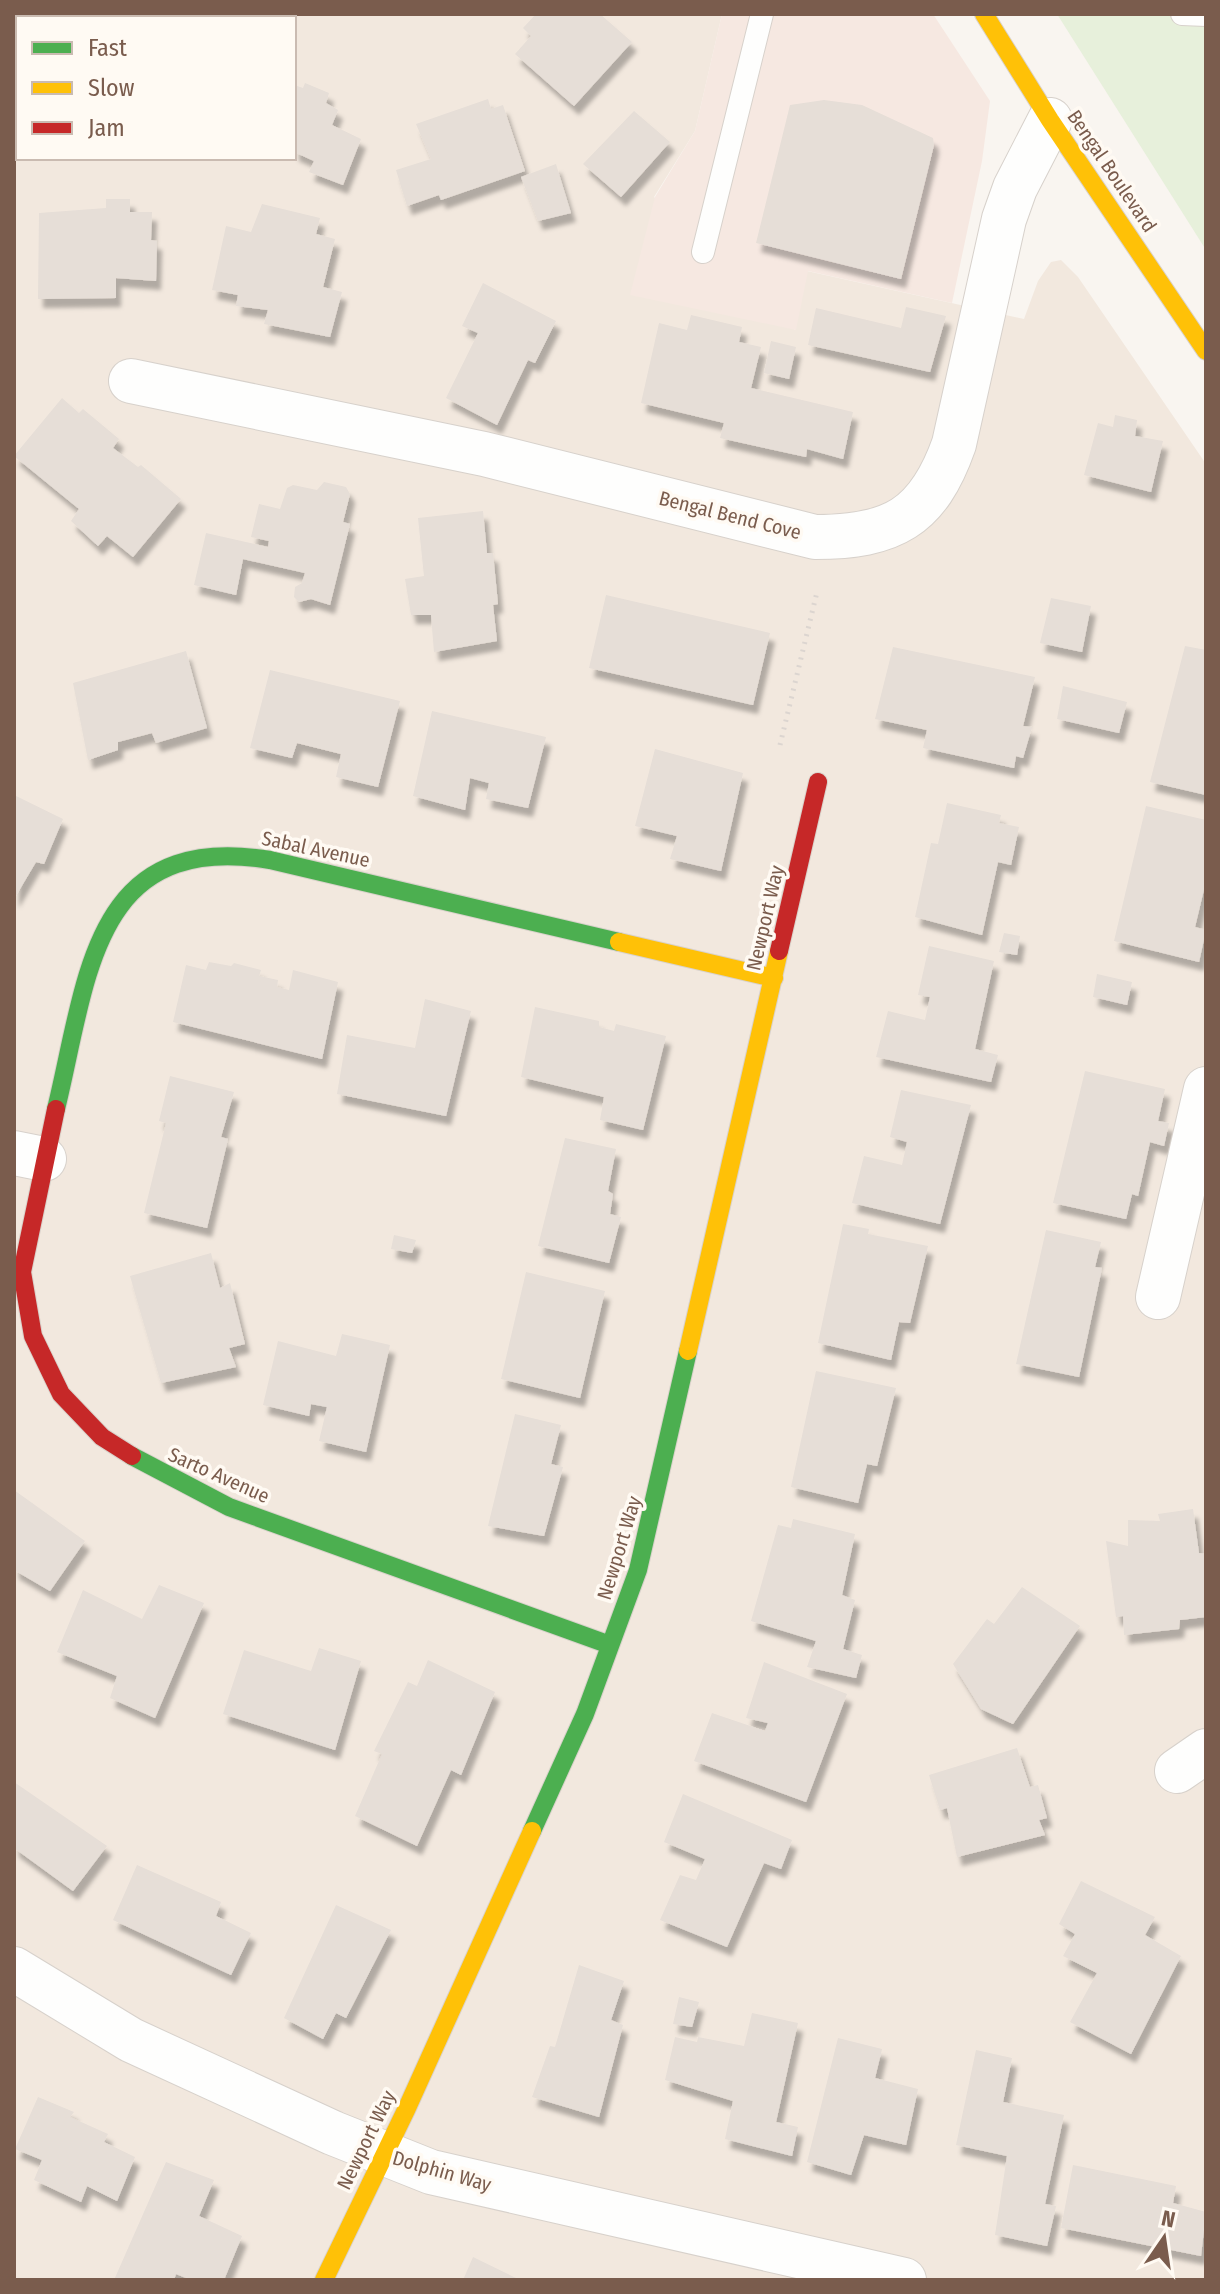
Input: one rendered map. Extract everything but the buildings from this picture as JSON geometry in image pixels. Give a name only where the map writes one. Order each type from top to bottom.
[{"type":"street","name":"Bengal Boulevard","points":[[984,14],[1050,120],[1206,351]]},
{"type":"street","name":"Bengal Bend Cove","points":[[131,381],[484,454],[815,537],[854,537],[887,530],[911,515],[929,497],[944,472],[954,444],[1004,219],[1015,188],[1050,120]]},
{"type":"street","name":"Newport Way","points":[[324,2280],[578,1728],[638,1570],[818,782]]},
{"type":"street","name":"Sabal Avenue","points":[[29,1156],[107,923],[128,894],[159,869],[197,857],[233,854],[270,860],[774,978]]},
{"type":"street","points":[[1158,1297],[1206,1089]]},
{"type":"street","name":"Sarto Avenue","points":[[29,1156],[22,1272],[33,1336],[61,1394],[102,1437],[154,1470],[229,1507],[610,1645]]},
{"type":"street","name":"Dolphin Way","points":[[14,1969],[131,2040],[384,2154],[431,2172],[904,2280]]},
{"type":"lane","points":[[703,252],[762,14]]},
{"type":"lane","points":[[1182,14],[1206,15]]},
{"type":"path","points":[[780,745],[817,592]]},
{"type":"shaded area","points":[[14,14],[722,14],[695,131],[654,197],[795,330],[807,271],[1024,319],[1038,281],[1051,262],[1061,260],[1078,277],[1206,464],[1206,2280],[14,2280]]},
{"type":"shaded area","points":[[722,14],[933,14],[990,101],[982,161],[952,303],[808,271],[796,330],[630,295],[655,197],[695,131]]},
{"type":"green space","points":[[1057,14],[1206,14],[1206,250]]},
{"type":"traffic: fast","points":[[56,1109],[78,1011],[91,965],[108,924],[133,892],[166,868],[211,857],[270,860],[619,942]]},
{"type":"traffic: fast","points":[[532,1831],[585,1714],[638,1570],[688,1351]]},
{"type":"traffic: fast","points":[[132,1456],[229,1507],[610,1645]]},
{"type":"traffic: slow","points":[[984,14],[1050,120],[1206,351]]},
{"type":"traffic: slow","points":[[619,942],[774,978]]},
{"type":"traffic: slow","points":[[688,1351],[779,951]]},
{"type":"traffic: slow","points":[[324,2280],[407,2108],[532,1831]]},
{"type":"traffic: jam","points":[[779,951],[818,782]]},
{"type":"traffic: jam","points":[[56,1109],[22,1272],[33,1336],[61,1394],[102,1437],[132,1456]]}]
